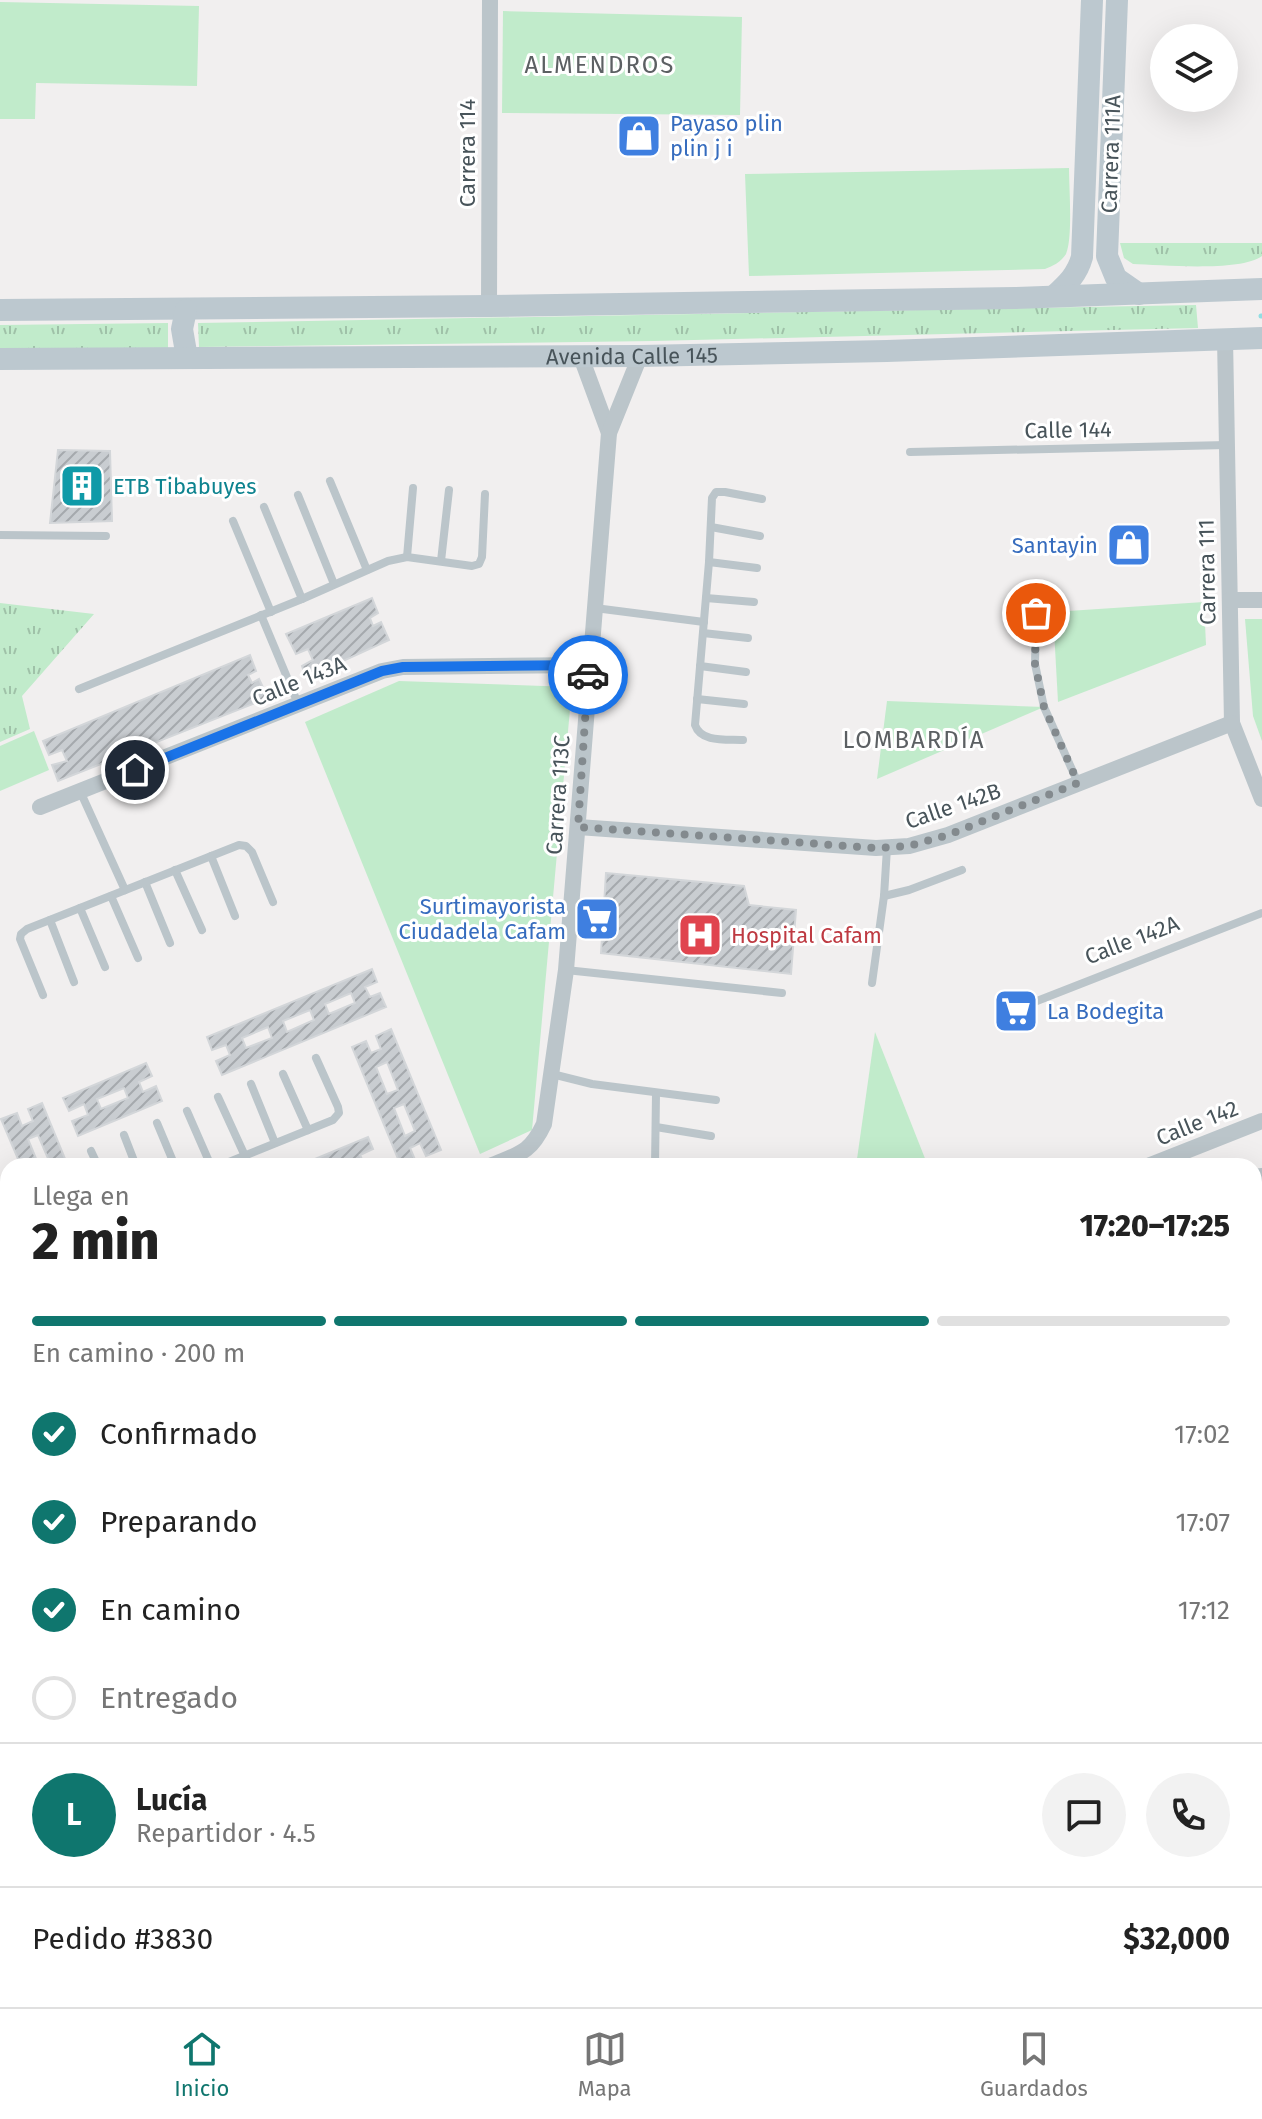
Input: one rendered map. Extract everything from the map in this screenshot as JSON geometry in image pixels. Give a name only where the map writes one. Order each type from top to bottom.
[{"type":"main road","name":"Carrera 111A","points":[[1054,296],[1072,280],[1082,257],[1092,0]]},
{"type":"main road","name":"Carrera 111A","points":[[1117,0],[1107,256],[1116,278],[1139,294]]},
{"type":"main road","points":[[0,310],[489,306],[1054,296],[1262,289]]},
{"type":"main road","points":[[186,310],[182,339],[187,358]]},
{"type":"main road","name":"Avenida Calle 145","points":[[0,359],[581,357],[887,351],[1262,338]]},
{"type":"street","name":"Carrera 114","points":[[489,306],[490,0]]},
{"type":"street","name":"Carrera 111","points":[[1225,338],[1232,723],[1262,799]]},
{"type":"street","name":"Carrera 113C","points":[[510,1158],[525,1152],[536,1142],[544,1124],[566,970],[609,433],[640,356]]},
{"type":"street","name":"Carrera 113C","points":[[581,357],[609,433]]},
{"type":"street","points":[[1230,600],[1262,600]]},
{"type":"street","name":"Calle 143A","points":[[40,807],[382,671],[403,667],[589,665]]},
{"type":"street","name":"Calle 142B","points":[[578,827],[887,848],[909,846],[948,835],[1232,723]]},
{"type":"street","name":"Calle 142","points":[[1168,1158],[1262,1121]]},
{"type":"lane","name":"Calle 144","points":[[910,452],[1227,445]]},
{"type":"lane","points":[[330,481],[367,570]]},
{"type":"lane","points":[[407,557],[413,488]]},
{"type":"lane","points":[[441,561],[449,490]]},
{"type":"lane","points":[[743,740],[703,737],[697,733],[695,725],[712,498],[716,492],[725,492],[762,499]]},
{"type":"lane","points":[[79,689],[388,561],[407,557],[472,566],[479,564],[485,494]]},
{"type":"lane","points":[[298,495],[334,584]]},
{"type":"lane","points":[[264,507],[302,599]]},
{"type":"lane","points":[[233,521],[271,612]]},
{"type":"lane","points":[[711,527],[760,536]]},
{"type":"lane","points":[[0,535],[106,536]]},
{"type":"lane","points":[[709,562],[757,568]]},
{"type":"lane","points":[[706,598],[754,602]]},
{"type":"lane","points":[[594,608],[704,622]]},
{"type":"lane","points":[[1036,613],[1035,664],[1044,707],[1078,783]]},
{"type":"lane","points":[[261,615],[299,706]]},
{"type":"lane","points":[[703,633],[748,638]]},
{"type":"lane","points":[[700,666],[746,672]]},
{"type":"lane","points":[[697,699],[744,704]]},
{"type":"lane","points":[[80,791],[125,890]]},
{"type":"lane","points":[[43,995],[20,939],[27,929],[239,845],[246,846],[252,852],[273,902]]},
{"type":"lane","points":[[872,983],[887,848]]},
{"type":"lane","points":[[211,856],[235,916]]},
{"type":"lane","points":[[175,870],[202,930]]},
{"type":"lane","points":[[884,896],[962,870]]},
{"type":"lane","points":[[145,882],[170,943]]},
{"type":"lane","points":[[111,896],[138,958]]},
{"type":"lane","points":[[80,908],[105,967]]},
{"type":"lane","name":"Calle 142A","points":[[1019,1008],[1262,913]]},
{"type":"lane","points":[[50,920],[74,982]]},
{"type":"lane","points":[[566,970],[782,993]]},
{"type":"lane","points":[[243,1158],[333,1120],[339,1113],[316,1058]]},
{"type":"lane","points":[[283,1074],[308,1130]]},
{"type":"lane","points":[[552,1074],[592,1084],[716,1100]]},
{"type":"lane","points":[[251,1084],[275,1143]]},
{"type":"lane","points":[[655,1158],[656,1094]]},
{"type":"lane","points":[[218,1097],[238,1158]]},
{"type":"lane","points":[[187,1111],[208,1158]]},
{"type":"lane","points":[[157,1123],[172,1158]]},
{"type":"lane","points":[[656,1127],[711,1136]]},
{"type":"lane","points":[[124,1135],[133,1158]]},
{"type":"lane","points":[[91,1151],[94,1158]]},
{"type":"green space","points":[[0,2],[199,6],[197,86],[36,83],[35,119],[0,119]]},
{"type":"green space","points":[[503,11],[742,17],[740,115],[502,113]]},
{"type":"green space","points":[[1069,168],[1068,246],[1062,259],[1045,269],[749,276],[745,174]]},
{"type":"green space","points":[[1120,243],[1262,243],[1262,256],[1252,261],[1219,266],[1133,264],[1124,258]]},
{"type":"green space","points":[[1196,305],[1198,328],[654,341],[199,347],[198,323]]},
{"type":"green space","points":[[168,323],[168,350],[0,350],[0,325]]},
{"type":"green space","points":[[1204,602],[1206,645],[1058,702],[1053,612]]},
{"type":"green space","points":[[0,603],[94,614],[22,696],[30,729],[0,742]]},
{"type":"green space","points":[[1245,619],[1262,619],[1262,741],[1253,716]]},
{"type":"green space","points":[[399,681],[572,687],[532,1130],[480,1154],[305,722]]},
{"type":"green space","points":[[887,701],[1044,707],[877,779]]},
{"type":"green space","points":[[34,731],[49,770],[0,791],[0,746]]},
{"type":"green space","points":[[875,1032],[925,1158],[857,1158]]},
{"type":"building","name":"ETB Tibabuyes","points":[[58,450],[110,451],[112,521],[50,523]]},
{"type":"building","points":[[372,598],[378,613],[370,618],[373,626],[381,622],[389,640],[306,678],[302,666],[313,660],[308,649],[296,654],[286,634]]},
{"type":"building","points":[[250,655],[256,671],[248,675],[252,683],[259,679],[268,698],[58,781],[52,765],[67,761],[62,750],[49,755],[43,741]]},
{"type":"building","points":[[606,873],[744,886],[749,905],[796,910],[791,974],[601,953]]},
{"type":"building","points":[[372,969],[377,982],[365,987],[370,997],[380,993],[386,1007],[222,1075],[216,1061],[230,1055],[226,1045],[212,1050],[207,1037]],"holes":[[[351,993],[355,1003],[329,1014],[325,1004]],[[310,1010],[314,1020],[287,1032],[283,1021]],[[268,1027],[272,1038],[246,1048],[242,1038]]]},
{"type":"building","points":[[391,1029],[441,1150],[426,1156],[420,1143],[410,1148],[414,1158],[398,1158],[352,1047],[366,1041],[371,1053],[381,1049],[376,1036]],"holes":[[[387,1062],[398,1090],[387,1094],[376,1067]],[[404,1104],[415,1131],[405,1136],[394,1108]]]},
{"type":"building","points":[[146,1063],[152,1076],[139,1082],[143,1092],[156,1086],[162,1101],[78,1136],[72,1121],[88,1115],[84,1104],[69,1111],[63,1098]],"holes":[[[124,1088],[128,1098],[101,1109],[97,1099]]]},
{"type":"building","points":[[42,1103],[65,1158],[48,1158],[38,1135],[28,1139],[36,1158],[18,1158],[1,1119],[17,1113],[22,1126],[33,1121],[28,1109]]},
{"type":"building","points":[[368,1137],[373,1149],[360,1155],[361,1158],[317,1158]]},
{"type":"way so far","points":[[588,675],[578,827],[876,848],[909,846],[948,835],[1078,783],[1044,707],[1035,664],[1036,613]]},
{"type":"place","name":"Payaso plin plin j i","points":[[639,136]]},
{"type":"place","name":"ETB Tibabuyes","points":[[82,486]]},
{"type":"place","name":"Santayin","points":[[1129,545]]},
{"type":"place","name":"Surtimayorista Ciudadela Cafam","points":[[597,919]]},
{"type":"place","name":"Hospital Cafam","points":[[700,935]]},
{"type":"place","name":"La Bodegita","points":[[1016,1011]]},
{"type":"district","name":"ALMENDROS","points":[[600,65]]},
{"type":"district","name":"LOMBARDÍA","points":[[914,740]]},
{"type":"route","points":[[135,770],[382,671],[403,667],[589,665],[588,675]]}]
